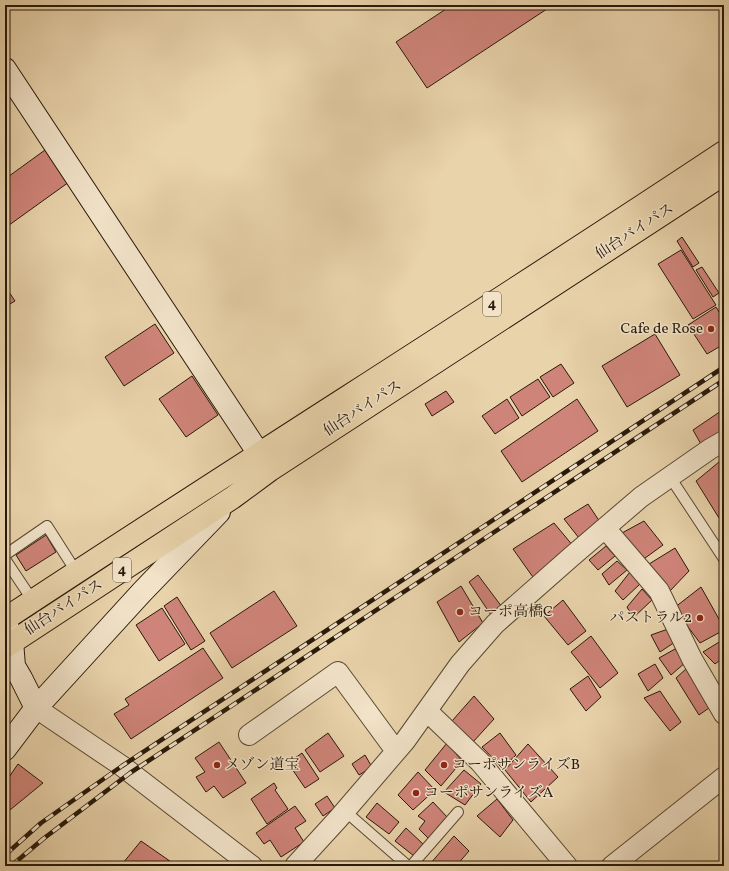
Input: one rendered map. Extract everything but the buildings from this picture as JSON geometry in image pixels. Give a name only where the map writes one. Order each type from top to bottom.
[{"type":"highway","name":"仙台バイパス","points":[[9,655],[232,498],[264,462],[438,339],[724,152]]},
{"type":"highway","name":"仙台バイパス","points":[[5,620],[77,572],[264,462],[724,174]]},
{"type":"street","points":[[5,69],[264,462]]},
{"type":"street","points":[[295,866],[345,811],[396,751],[460,664],[495,624],[571,556],[641,497],[724,441]]},
{"type":"street","points":[[5,749],[36,708],[232,498]]},
{"type":"street","points":[[605,528],[659,591],[692,659],[724,714]]},
{"type":"street","points":[[5,620],[9,655],[36,708],[122,766],[228,859],[252,866]]},
{"type":"street","points":[[248,735],[338,672],[396,751]]},
{"type":"street","points":[[426,711],[480,762],[567,866]]},
{"type":"street","points":[[612,866],[724,777]]},
{"type":"lane","points":[[670,477],[724,559]]},
{"type":"lane","points":[[5,554],[47,526],[77,572]]},
{"type":"lane","points":[[5,559],[33,601]]},
{"type":"lane","points":[[345,811],[408,866]]},
{"type":"lane","points":[[411,866],[458,812]]},
{"type":"railway","points":[[5,855],[41,823],[122,766],[724,367]]},
{"type":"railway","points":[[11,866],[43,839],[130,773],[724,380]]},
{"type":"place","name":"Cafe de Rose","points":[[711,329]]},
{"type":"place","name":"コーポ高橋C","points":[[460,612]]},
{"type":"place","name":"パストラル2","points":[[700,618]]},
{"type":"place","name":"メゾン道宝","points":[[217,765]]},
{"type":"place","name":"コーポサンライズB","points":[[444,765]]},
{"type":"place","name":"コーポサンライズA","points":[[416,793]]}]
